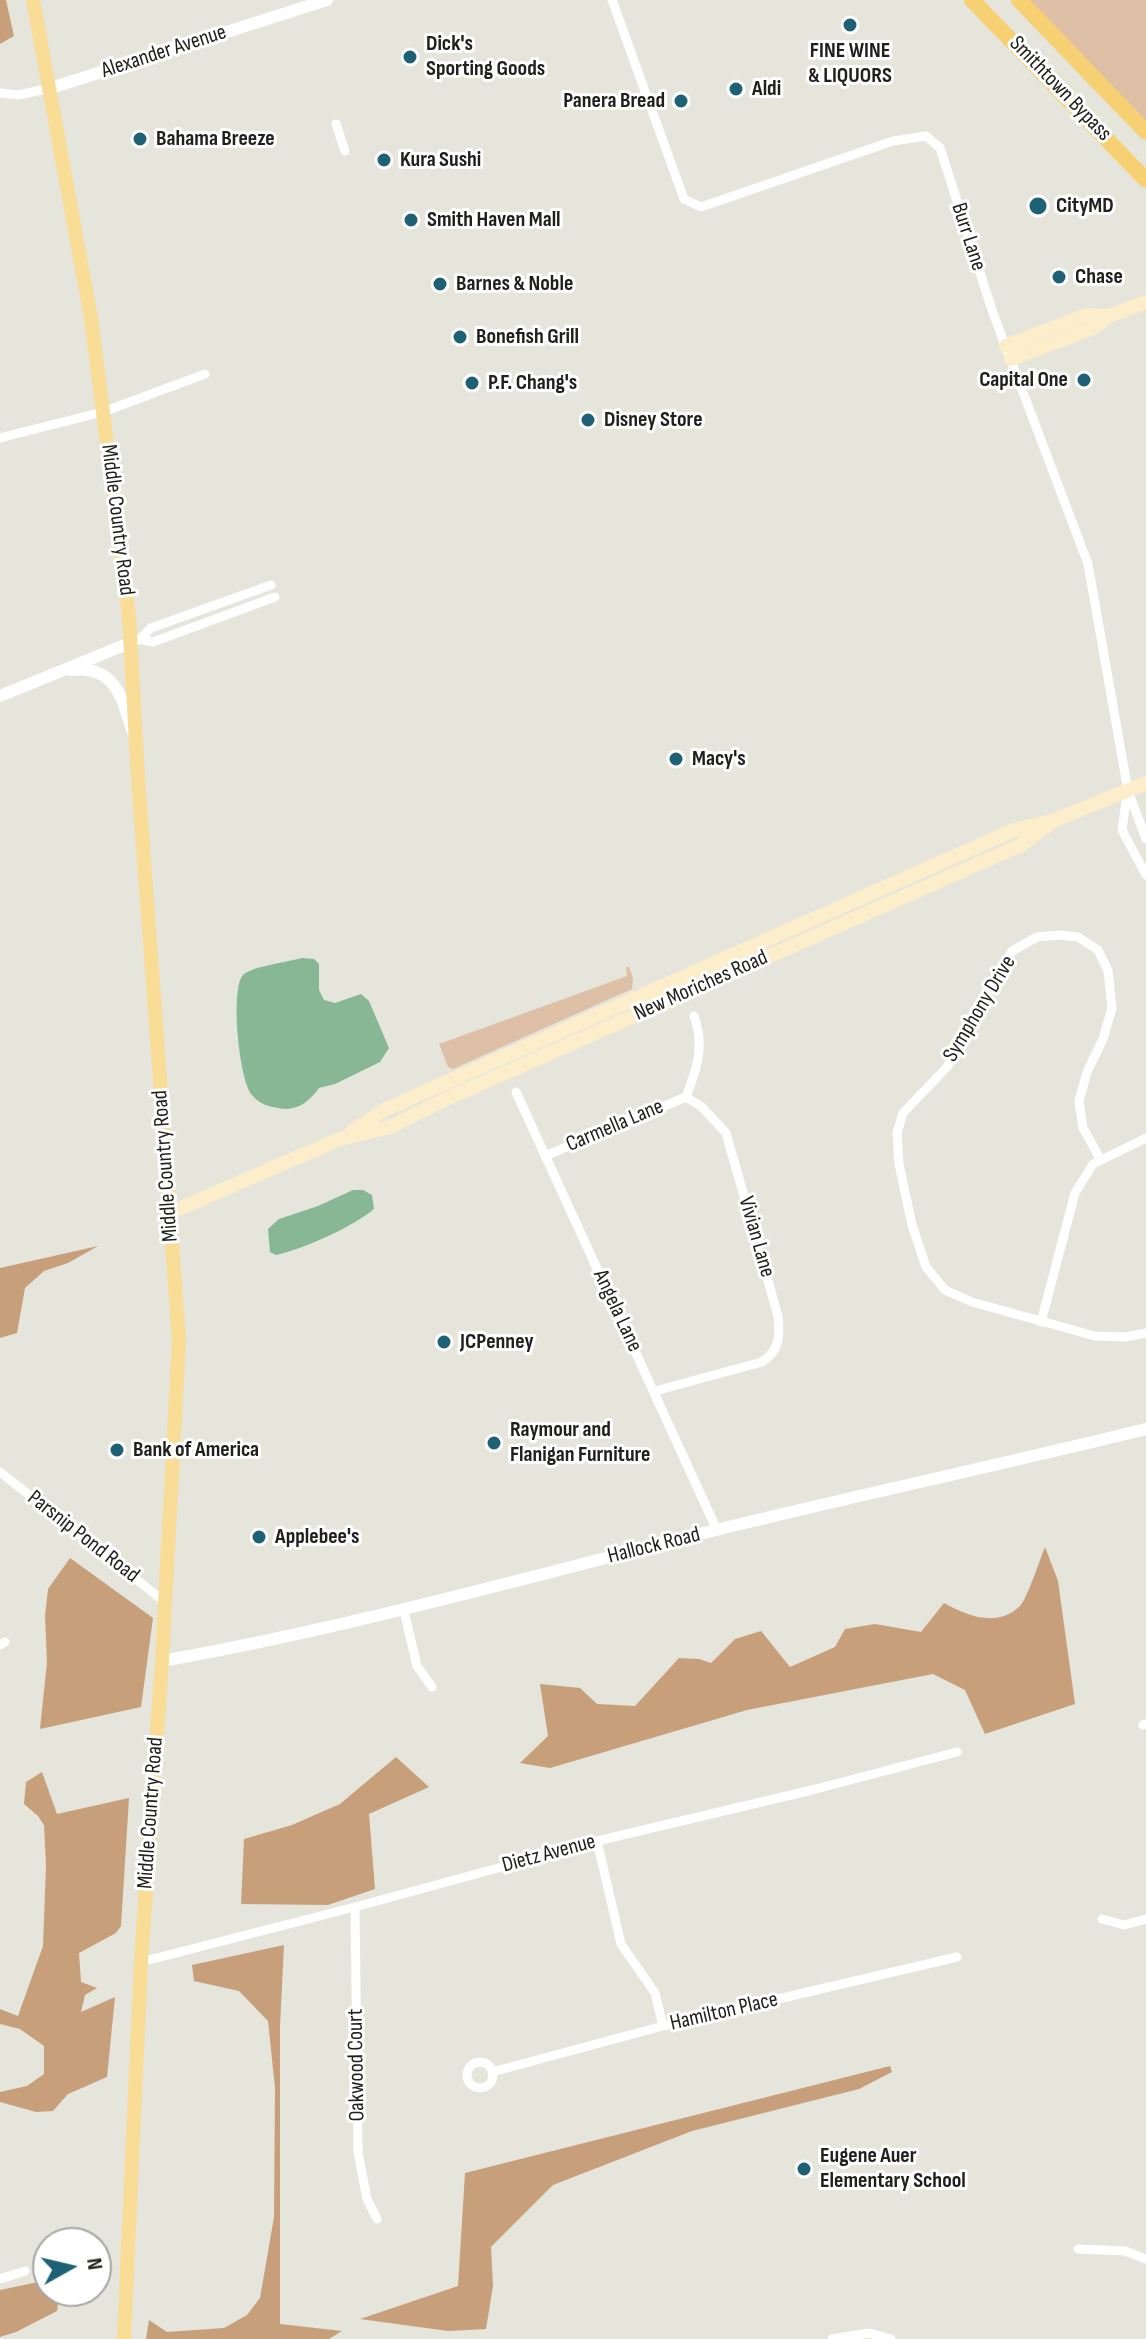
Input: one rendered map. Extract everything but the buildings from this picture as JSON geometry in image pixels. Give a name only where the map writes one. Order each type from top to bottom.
[{"type":"highway","name":"Smithtown Bypass","points":[[972,0],[1146,180]]},
{"type":"highway","name":"Smithtown Bypass","points":[[1019,0],[1146,132]]},
{"type":"main road","name":"Middle Country Road","points":[[33,0],[91,318],[136,641],[136,747],[177,1309],[179,1375],[141,1962],[124,2339]]},
{"type":"main road","points":[[1008,352],[1093,328],[1109,316],[1146,302]]},
{"type":"main road","name":"New Moriches Road","points":[[169,1213],[340,1139],[384,1110],[1014,830],[1055,820],[1146,783]]},
{"type":"street","name":"Alexander Avenue","points":[[0,93],[18,95],[51,88],[327,0]]},
{"type":"street","name":"Burr Lane","points":[[612,0],[684,199],[701,207],[893,141],[926,136],[940,148],[974,258],[1088,564],[1128,791]]},
{"type":"street","points":[[336,124],[345,151]]},
{"type":"street","points":[[0,438],[103,412],[205,374]]},
{"type":"street","points":[[0,696],[136,641],[151,628],[271,585]]},
{"type":"street","points":[[136,641],[153,642],[275,597]]},
{"type":"street","points":[[64,671],[81,669],[104,676],[113,683],[121,694],[136,747]]},
{"type":"street","points":[[1128,791],[1146,839]]},
{"type":"street","points":[[1128,791],[1122,830],[1146,875]]},
{"type":"street","name":"Symphony Drive","points":[[1101,1160],[1083,1128],[1079,1101],[1112,1008],[1108,971],[1098,950],[1078,937],[1037,937],[1012,951],[947,1067],[903,1113],[897,1133],[899,1164],[912,1225],[926,1267],[945,1290],[972,1302],[1095,1336],[1125,1337],[1146,1333]]},
{"type":"street","points":[[686,1097],[701,1048],[694,1016]]},
{"type":"street","name":"Angela Lane","points":[[516,1092],[717,1530]]},
{"type":"street","name":"Carmella Lane","points":[[545,1156],[686,1097]]},
{"type":"street","name":"Vivian Lane","points":[[655,1391],[762,1362],[774,1351],[780,1335],[778,1316],[726,1133],[702,1107],[686,1097]]},
{"type":"street","points":[[1041,1322],[1075,1193],[1093,1164],[1146,1138]]},
{"type":"street","name":"Hallock Road","points":[[162,1661],[269,1642],[404,1611],[717,1530],[1146,1429]]},
{"type":"street","name":"Parsnip Pond Road","points":[[0,1472],[165,1602]]},
{"type":"street","points":[[404,1611],[417,1666],[432,1687]]},
{"type":"street","name":"Dietz Avenue","points":[[141,1962],[597,1841],[957,1752]]},
{"type":"street","points":[[597,1841],[621,1944],[655,1993],[663,2026]]},
{"type":"street","name":"Oakwood Court","points":[[355,1907],[358,2152],[367,2199],[377,2219]]},
{"type":"street","points":[[1102,1919],[1124,1925],[1146,1919]]},
{"type":"street","name":"Hamilton Place","points":[[492,2072],[663,2026],[957,1957]]},
{"type":"street","points":[[1078,2249],[1125,2251],[1146,2259]]},
{"type":"street","points":[[0,2279],[25,2271]]},
{"type":"street","points":[[832,2339],[869,2333],[891,2339]]},
{"type":"shaded area","points":[[0,0],[6,0],[14,36],[0,44]]},
{"type":"shaded area","points":[[1014,0],[1146,0],[1146,130]]},
{"type":"shaded area","points":[[302,958],[314,959],[319,964],[319,990],[324,1000],[335,1003],[361,994],[369,1001],[389,1048],[380,1062],[335,1084],[319,1088],[302,1105],[291,1109],[278,1108],[258,1101],[247,1086],[238,1035],[239,984],[243,975],[254,969]]},
{"type":"shaded area","points":[[626,967],[629,967],[633,978],[632,989],[453,1069],[448,1067],[439,1044],[627,976]]},
{"type":"shaded area","points":[[353,1190],[363,1190],[372,1195],[374,1209],[314,1243],[276,1255],[270,1252],[268,1229],[279,1219]]},
{"type":"shaded area","points":[[98,1246],[68,1263],[44,1271],[25,1288],[17,1333],[0,1338],[0,1268]]},
{"type":"shaded area","points":[[1045,1547],[1058,1581],[1075,1704],[985,1734],[965,1690],[933,1674],[747,1710],[550,1768],[520,1763],[548,1736],[540,1684],[580,1688],[597,1704],[635,1706],[679,1658],[711,1663],[735,1639],[761,1631],[790,1667],[835,1647],[845,1629],[875,1624],[921,1632],[944,1603],[982,1618],[1002,1617],[1023,1602]]},
{"type":"shaded area","points":[[70,1558],[153,1618],[141,1707],[40,1729],[47,1662],[45,1616],[48,1589]]},
{"type":"shaded area","points":[[396,1757],[429,1787],[369,1814],[375,1889],[328,1905],[241,1904],[244,1839],[292,1825],[340,1804]]},
{"type":"shaded area","points":[[42,1772],[57,1814],[129,1798],[121,1926],[116,1933],[79,1953],[81,1982],[97,1988],[85,1995],[81,2012],[115,1997],[107,2077],[68,2094],[53,2111],[36,2112],[0,2102],[0,2092],[27,2086],[44,2074],[44,2046],[20,2029],[0,2024],[0,2009],[18,2016],[43,1946],[44,1825],[24,1804],[26,1782]]},
{"type":"shaded area","points":[[284,1945],[280,2026],[280,2324],[342,2331],[329,2339],[146,2339],[149,2320],[167,2332],[224,2328],[247,2315],[260,2298],[274,2217],[275,2088],[268,2021],[239,1991],[194,1981],[192,1965]]},
{"type":"shaded area","points":[[890,2066],[892,2072],[859,2089],[692,2131],[553,2185],[491,2247],[493,2286],[486,2329],[448,2331],[360,2319],[458,2286],[465,2173]]},
{"type":"shaded area","points":[[32,2283],[32,2307],[58,2307],[57,2311],[0,2337],[0,2290]]},
{"type":"place","name":"FINE WINE & LIQUORS","points":[[850,25]]},
{"type":"place","name":"Dick's Sporting Goods","points":[[410,57]]},
{"type":"place","name":"Aldi","points":[[736,89]]},
{"type":"place","name":"Panera Bread","points":[[681,101]]},
{"type":"place","name":"Bahama Breeze","points":[[140,139]]},
{"type":"place","name":"Kura Sushi","points":[[384,160]]},
{"type":"place","name":"CityMD","points":[[1038,206]]},
{"type":"place","name":"Smith Haven Mall","points":[[411,220]]},
{"type":"place","name":"Chase","points":[[1059,277]]},
{"type":"place","name":"Barnes & Noble","points":[[440,284]]},
{"type":"place","name":"Bonefish Grill","points":[[460,337]]},
{"type":"place","name":"Capital One","points":[[1084,380]]},
{"type":"place","name":"P.F. Chang's","points":[[472,383]]},
{"type":"place","name":"Disney Store","points":[[588,420]]},
{"type":"place","name":"Macy's","points":[[676,759]]},
{"type":"place","name":"JCPenney","points":[[444,1342]]},
{"type":"place","name":"Raymour and Flanigan Furniture","points":[[494,1443]]},
{"type":"place","name":"Bank of America","points":[[117,1450]]},
{"type":"place","name":"Applebee's","points":[[259,1537]]},
{"type":"place","name":"Eugene Auer Elementary School","points":[[804,2169]]}]
